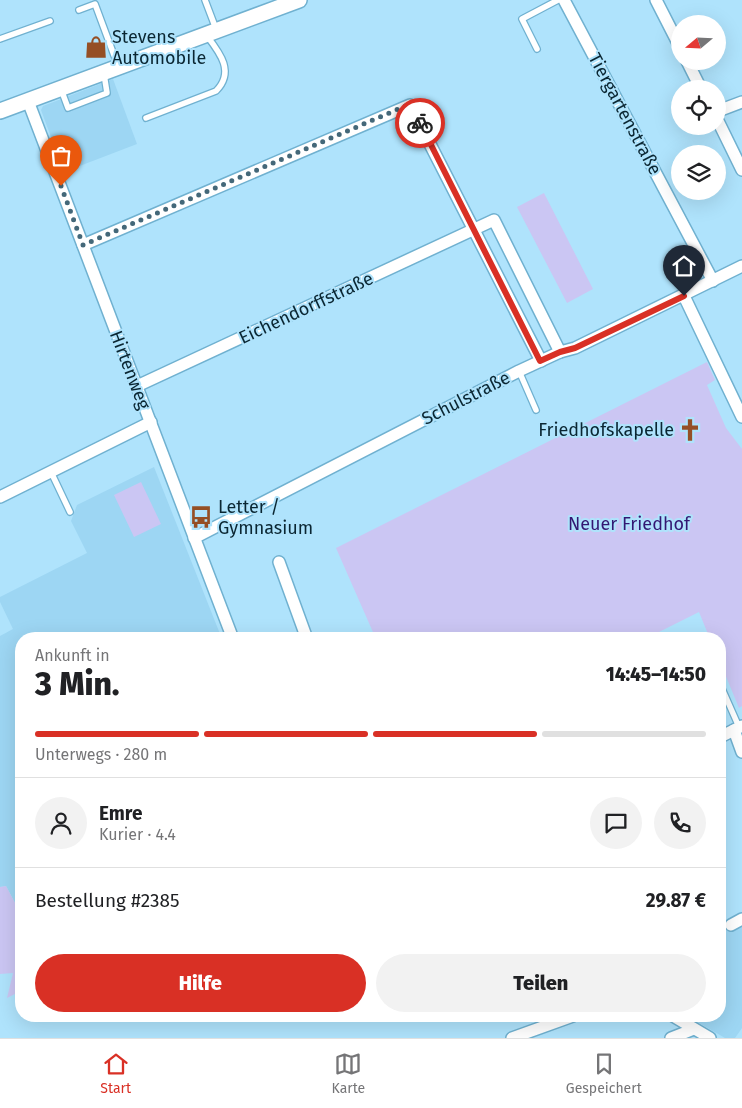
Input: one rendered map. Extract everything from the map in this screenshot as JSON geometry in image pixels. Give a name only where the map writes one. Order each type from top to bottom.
[{"type":"main road","points":[[0,111],[298,0]]},
{"type":"street","name":"Tiergartenstraße","points":[[564,0],[713,280]]},
{"type":"street","points":[[656,0],[671,29]]},
{"type":"street","name":"Hirtenweg","points":[[28,100],[229,632]]},
{"type":"street","points":[[726,108],[742,102]]},
{"type":"street","points":[[83,245],[410,104],[540,361]]},
{"type":"street","points":[[725,135],[742,169]]},
{"type":"street","name":"Eichendorffstraße","points":[[137,386],[494,220],[560,352]]},
{"type":"street","name":"Schulstraße","points":[[194,538],[519,371],[560,352],[575,348],[742,266]]},
{"type":"street","points":[[684,296],[742,417]]},
{"type":"street","points":[[0,497],[151,422]]},
{"type":"street","points":[[279,562],[304,632]]},
{"type":"street","points":[[726,734],[738,728],[742,752]]},
{"type":"street","points":[[731,925],[742,919]]},
{"type":"street","points":[[512,1038],[556,1022]]},
{"type":"street","points":[[682,1022],[703,1035]]},
{"type":"street","points":[[671,1038],[703,1035]]},
{"type":"lane","points":[[146,118],[216,91],[222,84],[226,65],[211,33],[205,0]]},
{"type":"lane","points":[[537,49],[522,19],[558,0]]},
{"type":"lane","points":[[79,10],[95,4],[111,70]]},
{"type":"lane","points":[[0,40],[50,21]]},
{"type":"lane","points":[[519,371],[536,410]]},
{"type":"lane","points":[[51,472],[70,512]]},
{"type":"lane","points":[[726,699],[738,728]]},
{"type":"shaded area","points":[[113,79],[137,144],[64,172],[41,110],[43,106]]},
{"type":"shaded area","points":[[154,467],[219,632],[15,632],[15,903],[6,886],[0,887],[0,636],[13,629],[0,602],[0,597],[87,553],[71,521],[77,505]]},
{"type":"shaded area","points":[[737,923],[742,927],[742,1028],[735,1038],[725,1038],[697,1022],[726,1022],[726,929]]},
{"type":"green space","points":[[544,193],[593,289],[567,303],[517,207]]},
{"type":"green space","name":"Neuer Friedhof","points":[[707,362],[715,380],[707,385],[726,428],[742,449],[742,706],[739,708],[726,677],[726,632],[707,632],[699,612],[659,632],[373,632],[336,548]]},
{"type":"green space","points":[[141,482],[161,524],[134,537],[114,495]]},
{"type":"green space","points":[[6,886],[15,903],[15,994],[7,998],[13,973],[0,974],[0,887]]},
{"type":"way so far","points":[[61,186],[83,245],[410,104],[420,123]]},
{"type":"place","name":"Stevens Automobile","points":[[96,47]]},
{"type":"place","name":"Friedhofskapelle","points":[[690,430]]},
{"type":"place","name":"Letter / Gymnasium","points":[[201,517]]},
{"type":"route","points":[[420,123],[540,361],[575,348],[684,296]]}]
